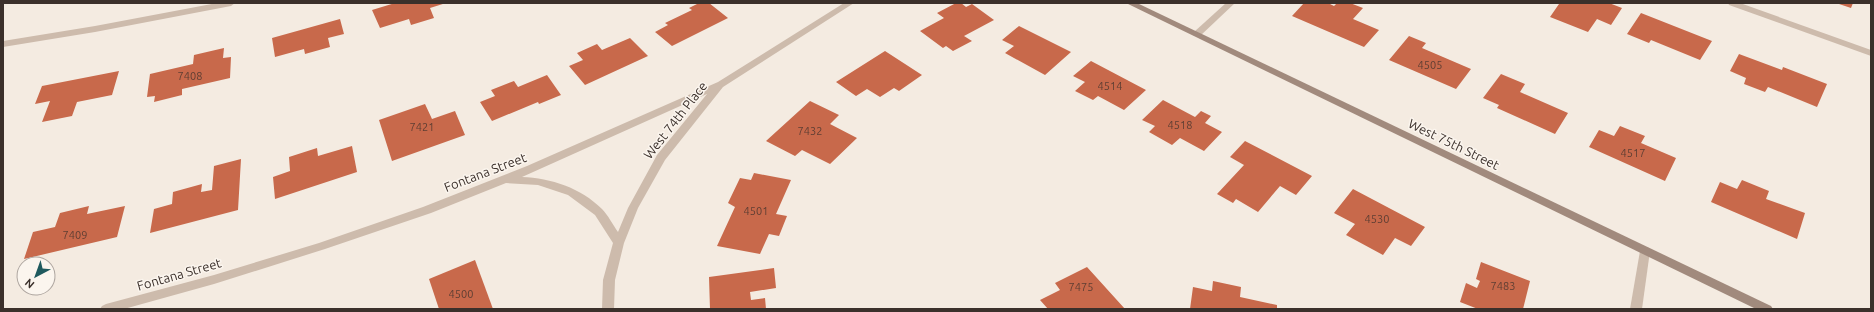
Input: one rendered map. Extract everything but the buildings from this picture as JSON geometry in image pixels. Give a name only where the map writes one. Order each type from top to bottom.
[{"type":"main road","name":"West 75th Street","points":[[1130,3],[1767,309]]},
{"type":"street","points":[[3,44],[95,30],[231,3]]},
{"type":"street","name":"Fontana Street","points":[[106,309],[168,293],[332,243],[502,180],[574,150],[721,84],[850,3]]},
{"type":"street","points":[[1197,34],[1232,3]]},
{"type":"street","points":[[1732,3],[1871,54]]},
{"type":"street","name":"West 74th Place","points":[[608,309],[609,280],[619,243],[633,208],[660,158],[721,84]]},
{"type":"street","points":[[502,180],[538,181],[572,192],[599,212],[619,243]]},
{"type":"street","points":[[1636,309],[1645,251]]}]
